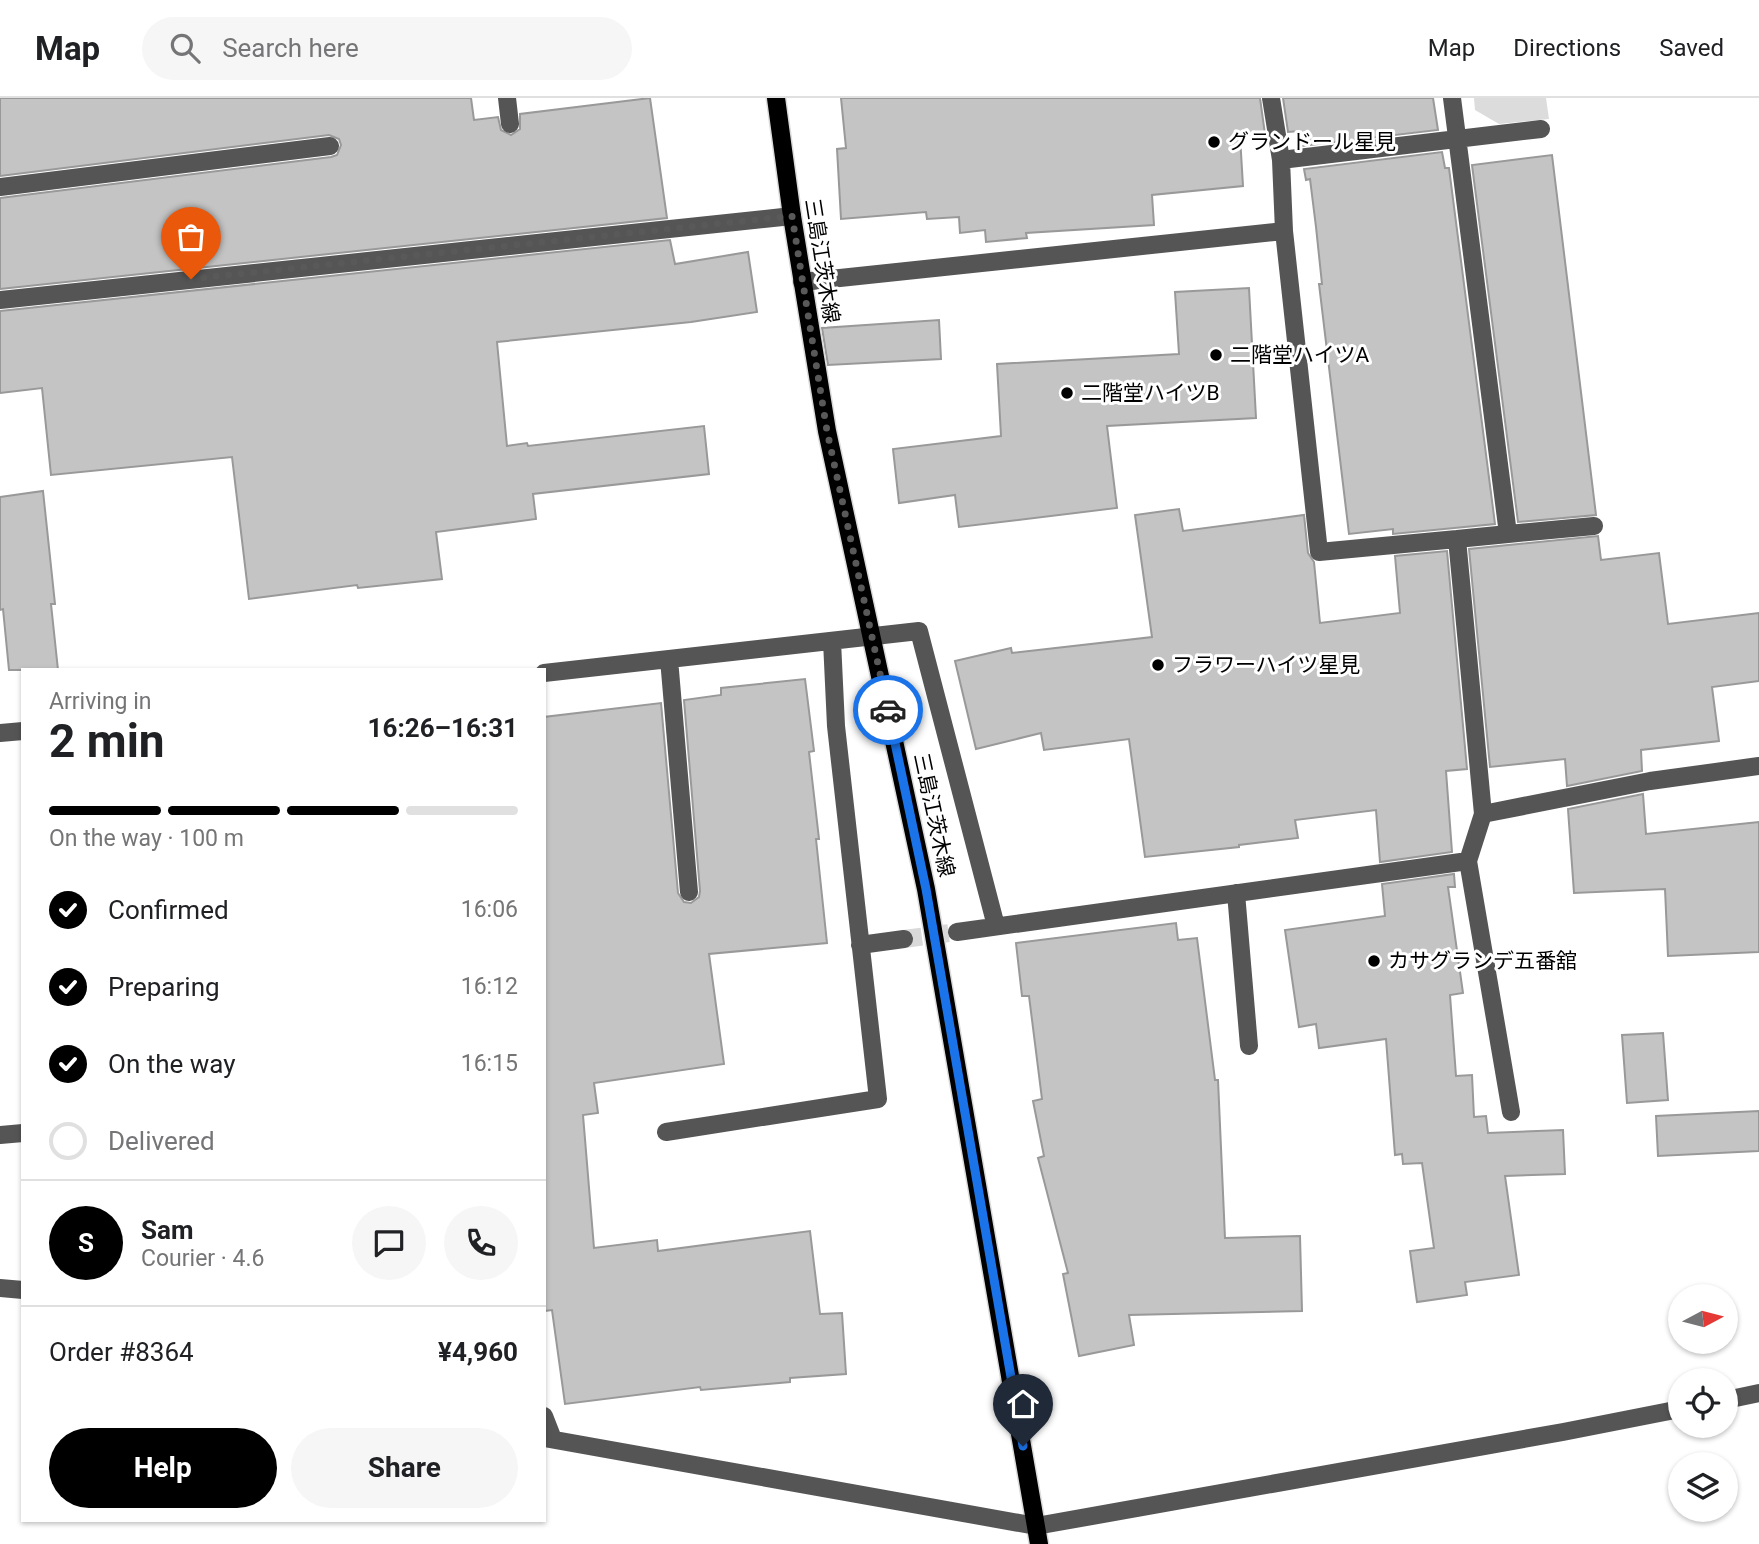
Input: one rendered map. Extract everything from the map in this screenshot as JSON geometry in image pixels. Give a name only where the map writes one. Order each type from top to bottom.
[{"type":"main road","name":"三島江茨木線","points":[[776,98],[802,282],[827,431],[926,889],[1037,1535]]},
{"type":"street","points":[[507,98],[510,124]]},
{"type":"street","points":[[1271,98],[1281,160],[1284,231],[1319,552],[1594,526]]},
{"type":"street","points":[[1452,98],[1508,534]]},
{"type":"street","points":[[1281,160],[1541,129]]},
{"type":"street","points":[[0,187],[330,146]]},
{"type":"street","points":[[0,300],[792,216]]},
{"type":"street","points":[[802,282],[1284,231]]},
{"type":"street","points":[[1457,539],[1483,814],[1468,861],[1511,1112]]},
{"type":"street","points":[[546,673],[919,631],[996,926]]},
{"type":"street","points":[[666,1132],[878,1099],[836,726],[832,641]]},
{"type":"street","points":[[669,659],[689,892]]},
{"type":"street","points":[[0,733],[21,731]]},
{"type":"street","points":[[1483,814],[1650,781],[1759,766]]},
{"type":"street","points":[[957,932],[1468,861]]},
{"type":"street","points":[[1236,893],[1249,1046]]},
{"type":"street","points":[[860,945],[904,939]]},
{"type":"street","points":[[0,1135],[21,1133]]},
{"type":"street","points":[[0,1288],[21,1290]]},
{"type":"street","points":[[1738,1397],[1759,1393]]},
{"type":"street","points":[[549,1438],[1037,1535],[1668,1411]]},
{"type":"shaded area","points":[[1474,98],[1546,98],[1549,119],[1499,124],[1475,110]]},
{"type":"building","points":[[0,98],[471,98],[474,120],[498,117],[501,130],[511,135],[520,129],[520,114],[650,98],[667,218],[0,289],[0,198],[331,157],[337,155],[341,145],[339,139],[329,135],[0,176]]},
{"type":"building","points":[[841,98],[1260,98],[1265,134],[1240,136],[1243,186],[1152,195],[1154,225],[1026,233],[1027,238],[986,242],[985,230],[960,233],[959,217],[927,219],[926,212],[841,219],[837,149],[846,148]]},
{"type":"building","points":[[1283,98],[1433,98],[1438,130],[1302,146],[1300,131],[1288,132]]},
{"type":"building","points":[[1442,152],[1445,168],[1449,168],[1495,524],[1393,534],[1393,529],[1349,534],[1319,284],[1322,284],[1316,227],[1310,179],[1306,180],[1304,169]]},
{"type":"building","points":[[1552,155],[1596,515],[1518,522],[1472,165]]},
{"type":"building","points":[[670,240],[675,264],[748,252],[757,312],[691,322],[497,342],[507,446],[527,443],[528,446],[704,426],[709,474],[533,494],[536,519],[436,532],[442,579],[358,588],[357,585],[249,599],[232,457],[51,475],[42,388],[0,393],[0,311]]},
{"type":"building","points":[[1249,288],[1256,418],[1107,426],[1117,508],[959,527],[955,495],[899,503],[893,449],[1001,436],[997,364],[1179,354],[1175,292]]},
{"type":"building","points":[[939,320],[941,359],[828,365],[822,328]]},
{"type":"building","points":[[43,491],[55,604],[51,604],[58,668],[9,670],[3,609],[0,610],[0,497]]},
{"type":"building","points":[[1179,509],[1183,531],[1304,515],[1308,553],[1314,562],[1320,623],[1400,613],[1395,556],[1447,551],[1467,769],[1446,771],[1452,852],[1380,862],[1376,810],[1295,820],[1298,838],[1145,857],[1129,739],[1044,750],[1041,733],[976,749],[955,661],[1011,648],[1012,653],[1152,637],[1135,515]]},
{"type":"building","points":[[1598,536],[1601,560],[1659,553],[1668,624],[1759,613],[1759,681],[1712,687],[1719,741],[1641,750],[1642,771],[1567,786],[1565,759],[1490,767],[1469,549]]},
{"type":"building","points":[[805,679],[814,751],[809,752],[827,943],[709,954],[724,1064],[594,1083],[598,1113],[583,1115],[594,1248],[657,1240],[658,1251],[810,1231],[820,1314],[842,1313],[846,1374],[790,1378],[790,1382],[701,1390],[700,1387],[565,1404],[552,1310],[546,1311],[546,717],[661,703],[678,893],[684,902],[691,903],[699,897],[700,891],[684,700],[721,695],[721,688]]},
{"type":"building","points":[[1643,794],[1646,834],[1759,822],[1759,952],[1668,956],[1665,889],[1574,893],[1568,809]]},
{"type":"building","points":[[1454,874],[1455,887],[1448,887],[1463,993],[1450,995],[1456,1076],[1472,1075],[1474,1117],[1486,1116],[1488,1133],[1563,1130],[1565,1174],[1505,1176],[1519,1275],[1465,1282],[1467,1295],[1417,1302],[1410,1251],[1434,1248],[1422,1163],[1403,1164],[1402,1154],[1395,1155],[1386,1039],[1319,1048],[1316,1024],[1299,1027],[1285,930],[1385,916],[1382,884]]},
{"type":"building","points":[[1176,923],[1178,940],[1197,938],[1215,1080],[1218,1080],[1225,1238],[1300,1236],[1302,1311],[1129,1315],[1134,1345],[1079,1356],[1063,1274],[1068,1273],[1038,1158],[1044,1156],[1033,1101],[1042,1099],[1029,996],[1022,996],[1016,943]]},
{"type":"building","points":[[1663,1033],[1668,1100],[1627,1103],[1622,1035]]},
{"type":"building","points":[[1759,1111],[1759,1151],[1658,1156],[1656,1116]]},
{"type":"tunnel","points":[[904,939],[957,932]]},
{"type":"way so far","points":[[191,279],[792,216],[827,431],[888,710]]},
{"type":"place","name":"グランドール星見","points":[[1214,142]]},
{"type":"place","name":"二階堂ハイツA","points":[[1216,355]]},
{"type":"place","name":"二階堂ハイツB","points":[[1067,393]]},
{"type":"place","name":"フラワーハイツ星見","points":[[1158,665]]},
{"type":"place","name":"カサグランデ五番舘","points":[[1374,961]]},
{"type":"route","points":[[888,710],[926,889],[1023,1446]]}]
